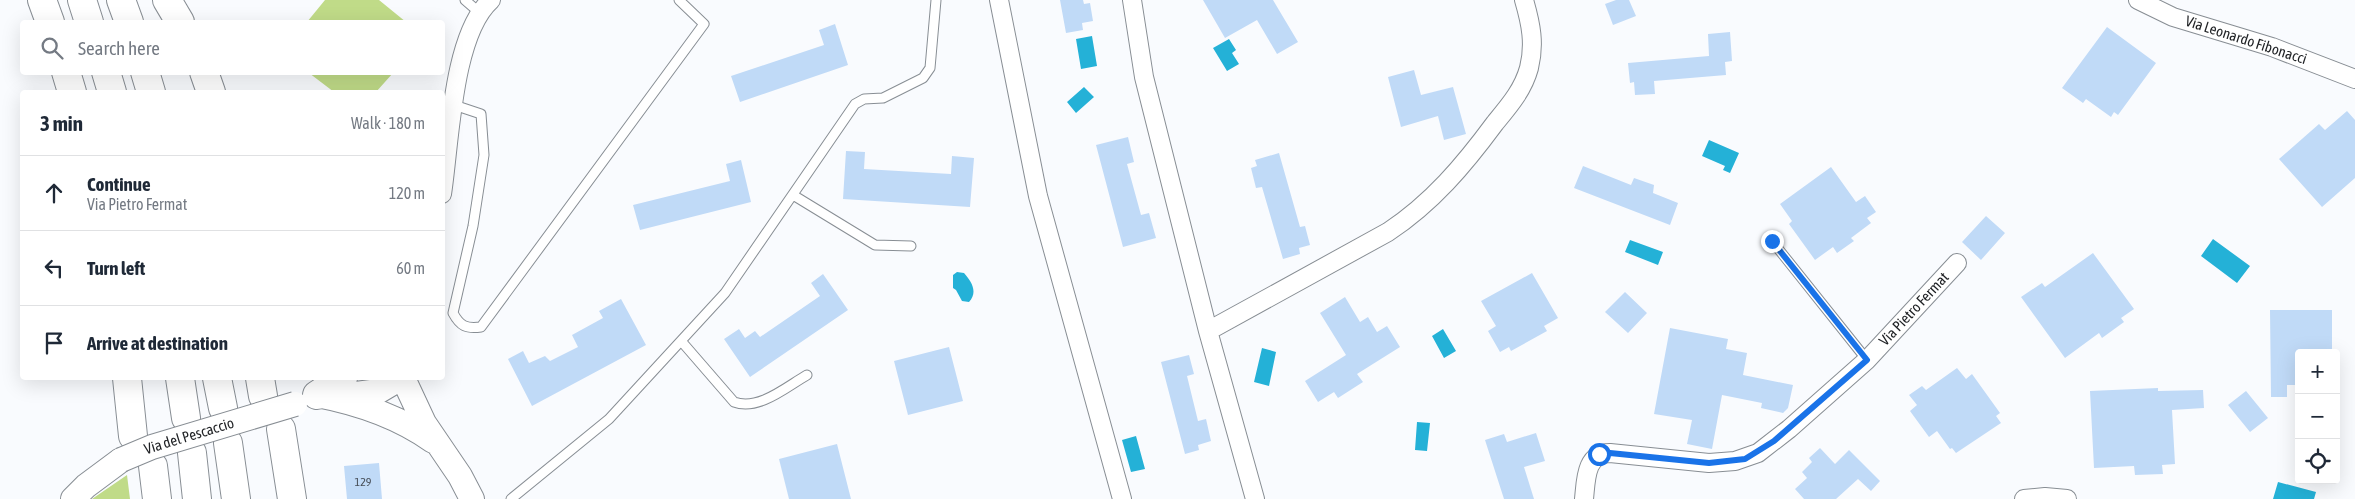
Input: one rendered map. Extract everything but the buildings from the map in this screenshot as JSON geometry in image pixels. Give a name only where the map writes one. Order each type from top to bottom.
[{"type":"highway","points":[[42,0],[49,20]]},
{"type":"highway","points":[[82,0],[89,20]]},
{"type":"highway","points":[[121,0],[128,20]]},
{"type":"highway","points":[[165,0],[170,20]]},
{"type":"highway","points":[[165,0],[179,20]]},
{"type":"highway","points":[[67,75],[71,90]]},
{"type":"highway","points":[[107,75],[111,90]]},
{"type":"highway","points":[[146,75],[150,90]]},
{"type":"highway","points":[[188,75],[192,90]]},
{"type":"highway","points":[[205,75],[210,90]]},
{"type":"highway","points":[[127,380],[138,453],[157,499]]},
{"type":"highway","points":[[139,380],[138,453],[140,499]]},
{"type":"highway","points":[[180,380],[186,418]]},
{"type":"highway","points":[[218,380],[222,408]]},
{"type":"highway","points":[[281,390],[333,380]]},
{"type":"highway","points":[[278,499],[275,431],[292,499]]},
{"type":"highway","points":[[228,443],[236,499]]},
{"type":"highway","points":[[192,453],[197,499]]},
{"type":"street","points":[[999,0],[1038,196],[1122,499]]},
{"type":"street","points":[[1132,0],[1144,76],[1208,331],[1255,499]]},
{"type":"street","points":[[1208,331],[1382,236],[1415,212],[1444,186],[1464,164],[1516,96],[1524,82],[1530,61],[1532,42],[1531,26],[1524,0]]},
{"type":"street","name":"Via Leonardo Fibonacci","points":[[2138,0],[2173,17],[2272,47],[2355,80]]},
{"type":"street","points":[[445,172],[465,43],[486,7]]},
{"type":"street","name":"Via Pietro Fermat","points":[[1584,499],[1588,468],[1593,459],[1599,454],[1610,453],[1717,463],[1745,459],[1758,452],[1789,429],[1867,360],[1957,263]]},
{"type":"street","points":[[281,390],[341,380]]},
{"type":"street","points":[[281,390],[365,394],[385,388],[399,380]]},
{"type":"street","points":[[403,380],[418,413],[458,472],[472,499]]},
{"type":"street","points":[[281,390],[357,404],[386,414],[414,428],[439,445]]},
{"type":"street","name":"Via del Pescaccio","points":[[74,499],[86,486],[138,453],[281,390]]},
{"type":"street","points":[[2024,499],[2045,497],[2067,499]]},
{"type":"lane","points":[[465,0],[486,7]]},
{"type":"lane","points":[[454,105],[481,114],[484,156],[472,226],[453,313],[459,323],[468,328],[481,327],[704,24],[679,0]]},
{"type":"lane","points":[[511,499],[609,419],[682,342],[725,293],[855,104],[864,99],[883,98],[923,78],[930,68],[936,0]]},
{"type":"lane","points":[[794,195],[875,245],[911,246]]},
{"type":"lane","points":[[1772,241],[1867,360]]},
{"type":"lane","points":[[682,342],[734,402],[743,406],[755,405],[807,375]]},
{"type":"green space","points":[[325,0],[379,0],[404,20],[309,20]]},
{"type":"green space","points":[[312,75],[391,75],[378,90],[331,90]]},
{"type":"green space","points":[[127,475],[130,499],[92,499]]},
{"type":"water","points":[[1092,36],[1097,66],[1081,69],[1076,39]]},
{"type":"water","points":[[1229,39],[1236,50],[1232,53],[1239,64],[1227,71],[1213,48]]},
{"type":"water","points":[[1084,87],[1094,97],[1076,113],[1067,102]]},
{"type":"water","points":[[1709,140],[1739,153],[1730,173],[1723,170],[1725,166],[1702,156]]},
{"type":"water","points":[[2213,239],[2250,266],[2237,283],[2201,256]]},
{"type":"water","points":[[1630,240],[1663,252],[1658,265],[1625,252]]},
{"type":"water","points":[[957,272],[964,273],[973,287],[973,295],[969,302],[962,301],[953,288],[953,275]]},
{"type":"water","points":[[1443,329],[1456,351],[1444,358],[1432,336]]},
{"type":"water","points":[[1262,348],[1276,352],[1269,386],[1254,382]]},
{"type":"water","points":[[1417,422],[1430,423],[1427,451],[1415,450]]},
{"type":"water","points":[[1136,436],[1145,469],[1131,472],[1122,440]]},
{"type":"water","points":[[2278,482],[2316,492],[2314,499],[2273,499]]},
{"type":"route","points":[[1599,454],[1610,453],[1684,459],[1709,463],[1745,459],[1758,452],[1789,429],[1867,360],[1772,241]]}]
